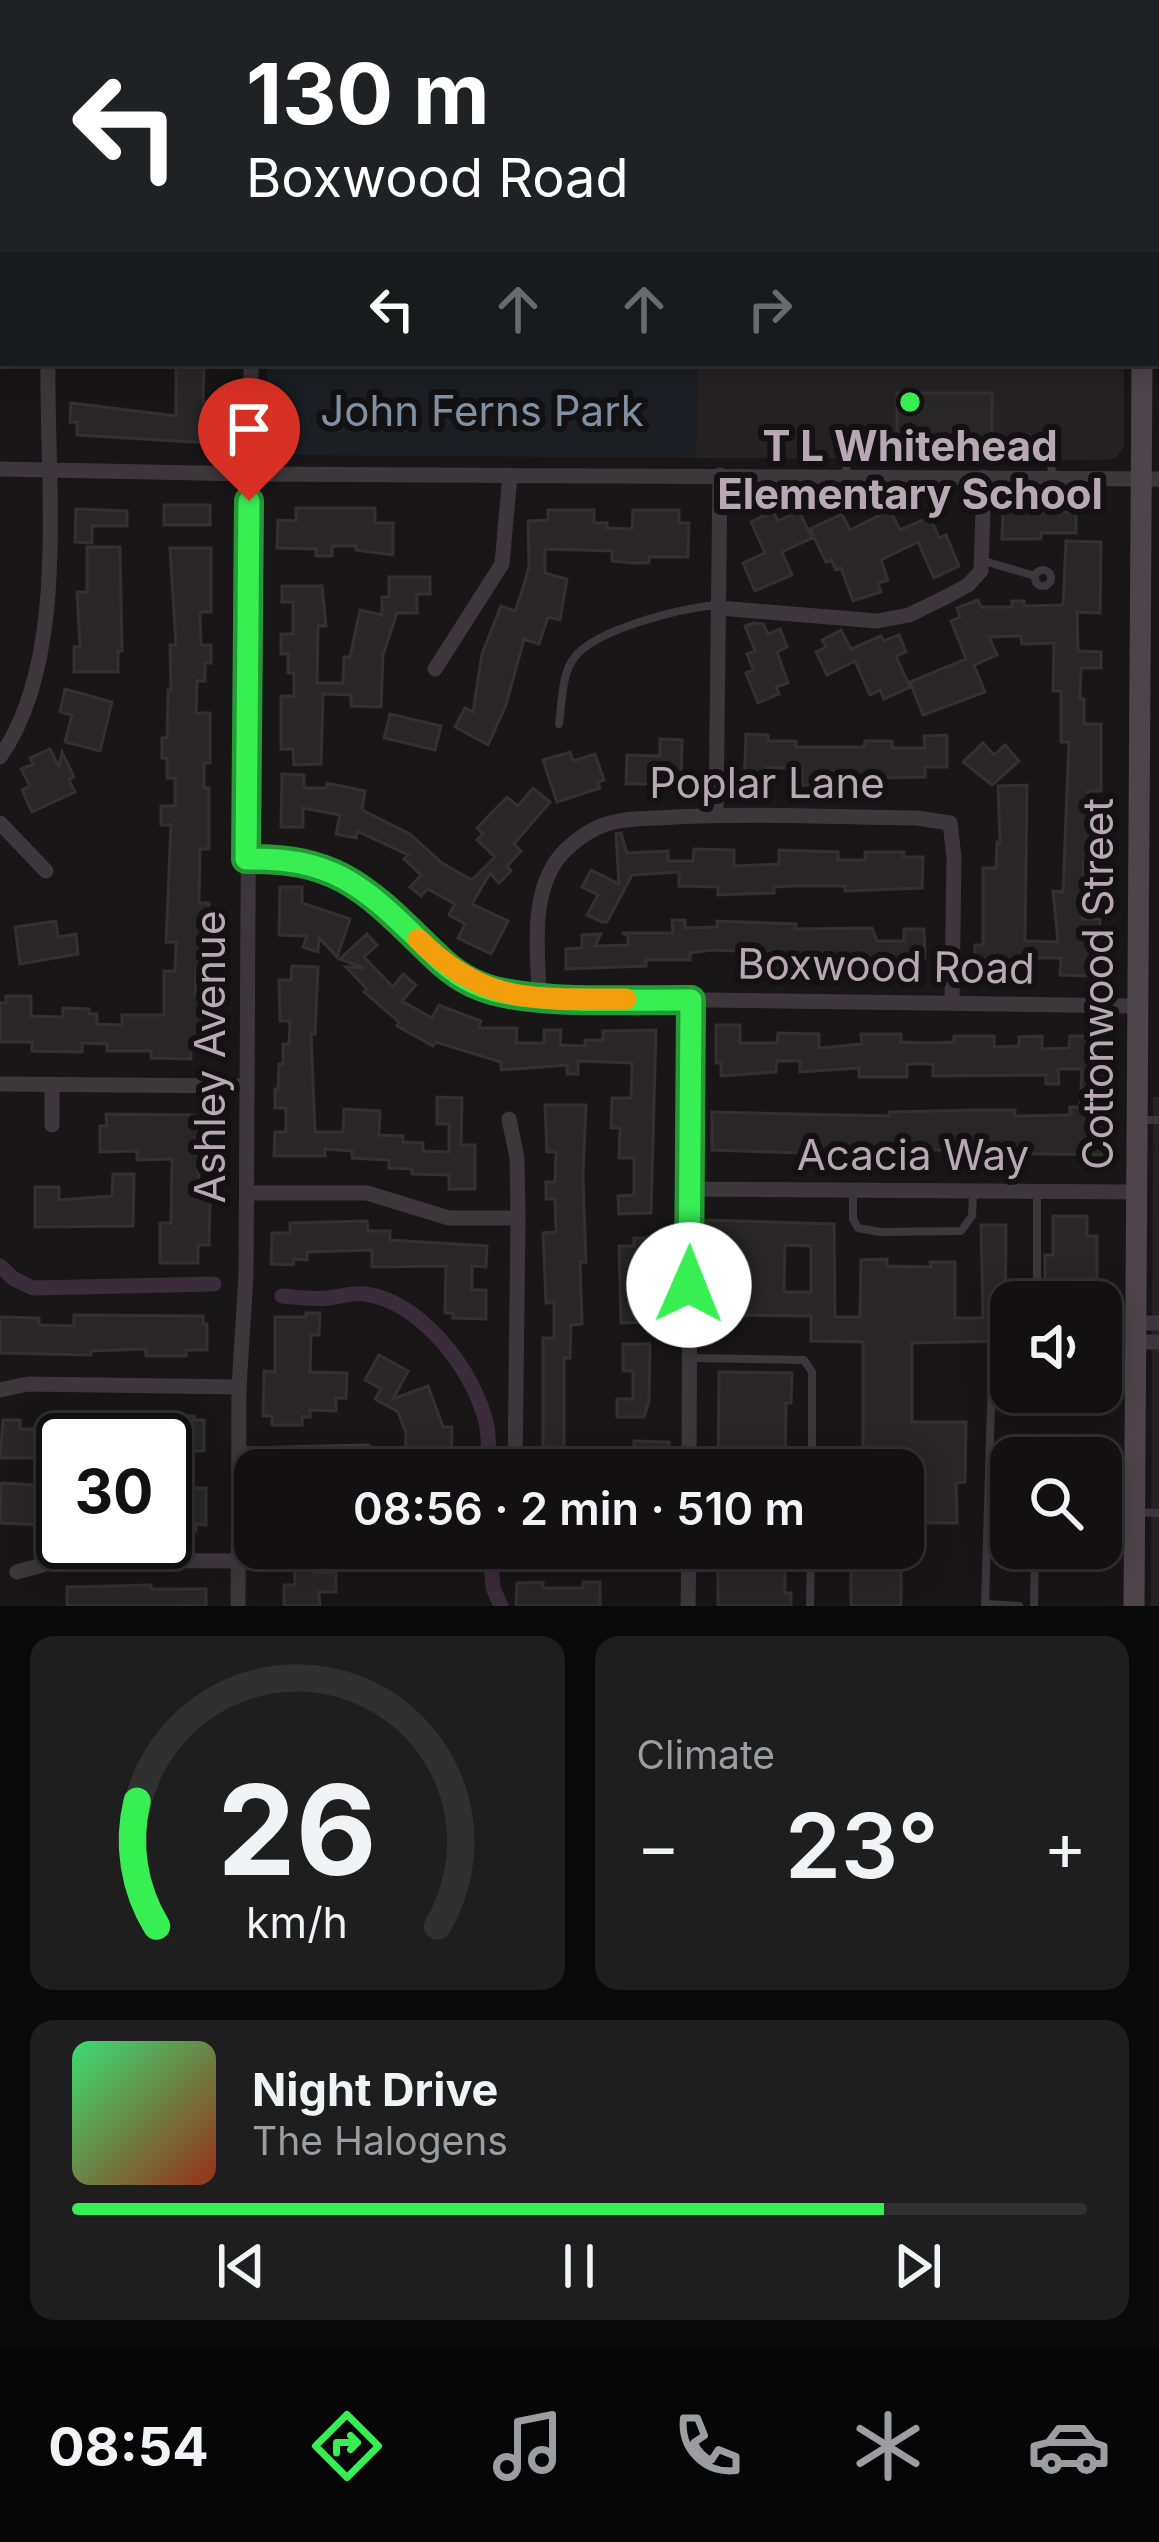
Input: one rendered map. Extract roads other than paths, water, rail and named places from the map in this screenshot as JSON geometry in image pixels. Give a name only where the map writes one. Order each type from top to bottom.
[{"type":"street","points":[[0,758],[20,730],[38,678],[46,626],[48,366]]},
{"type":"street","name":"Ashley Avenue","points":[[239,1449],[247,1193],[251,366]]},
{"type":"street","name":"Cottonwood Street","points":[[1134,1606],[1136,1192],[1148,1120],[1137,1006],[1149,741],[1150,478],[1142,366]]},
{"type":"street","points":[[0,469],[1150,478]]},
{"type":"street","points":[[436,669],[502,564],[510,475]]},
{"type":"street","points":[[716,815],[720,475]]},
{"type":"street","points":[[719,606],[877,620],[909,615],[968,585],[980,571],[984,477]]},
{"type":"street","name":"Poplar Lane","points":[[539,996],[539,906],[558,859],[600,826],[625,820],[716,815],[917,818],[950,824],[954,857],[952,1002]]},
{"type":"street","points":[[0,824],[46,872]]},
{"type":"street","name":"Boxwood Road","points":[[246,859],[297,861],[343,874],[376,898],[458,975],[495,992],[691,1000],[1137,1006]]},
{"type":"street","points":[[689,1449],[691,1000]]},
{"type":"street","points":[[0,1084],[246,1086]]},
{"type":"street","points":[[52,1085],[52,1125]]},
{"type":"street","points":[[509,1120],[517,1158],[515,1449]]},
{"type":"street","name":"Acacia Way","points":[[690,1189],[1136,1192]]},
{"type":"street","points":[[247,1193],[367,1193],[448,1218],[518,1218]]},
{"type":"street","points":[[1135,1333],[1159,1323]]},
{"type":"street","points":[[1135,1333],[1159,1342]]},
{"type":"street","points":[[0,1390],[28,1384],[239,1387]]},
{"type":"street","points":[[17,1572],[60,1560],[234,1561]]},
{"type":"street","name":"Ashley Avenue","points":[[238,1569],[238,1606]]},
{"type":"street","points":[[688,1606],[689,1569]]},
{"type":"lane","points":[[845,476],[850,444]]},
{"type":"lane","points":[[1050,449],[1052,477]]},
{"type":"lane","points":[[982,560],[1035,577]]},
{"type":"lane","points":[[559,724],[567,672],[575,655],[666,611],[719,606]]},
{"type":"lane","points":[[854,1190],[858,1228],[927,1233],[965,1229],[972,1216],[973,1190]]},
{"type":"lane","points":[[1037,1191],[1037,1281]]},
{"type":"lane","points":[[688,1358],[804,1360],[812,1372],[812,1449]]},
{"type":"lane","points":[[1122,1384],[1136,1384]]},
{"type":"lane","points":[[991,1413],[985,1604],[1019,1606]]},
{"type":"lane","points":[[1134,1512],[1159,1513]]},
{"type":"lane","points":[[1122,1545],[1134,1545]]},
{"type":"lane","points":[[810,1606],[811,1569]]},
{"type":"lane","points":[[1034,1606],[1035,1569]]},
{"type":"waterway","points":[[0,1266],[33,1288],[214,1284]]},
{"type":"waterway","points":[[282,1296],[317,1299],[365,1294],[385,1299],[423,1322],[454,1356],[477,1395],[488,1449]]},
{"type":"waterway","points":[[492,1569],[501,1606]]},
{"type":"place","name":"T L Whitehead Elementary School","points":[[910,402]]},
{"type":"park label","name":"John Ferns Park","points":[[482,411]]}]
